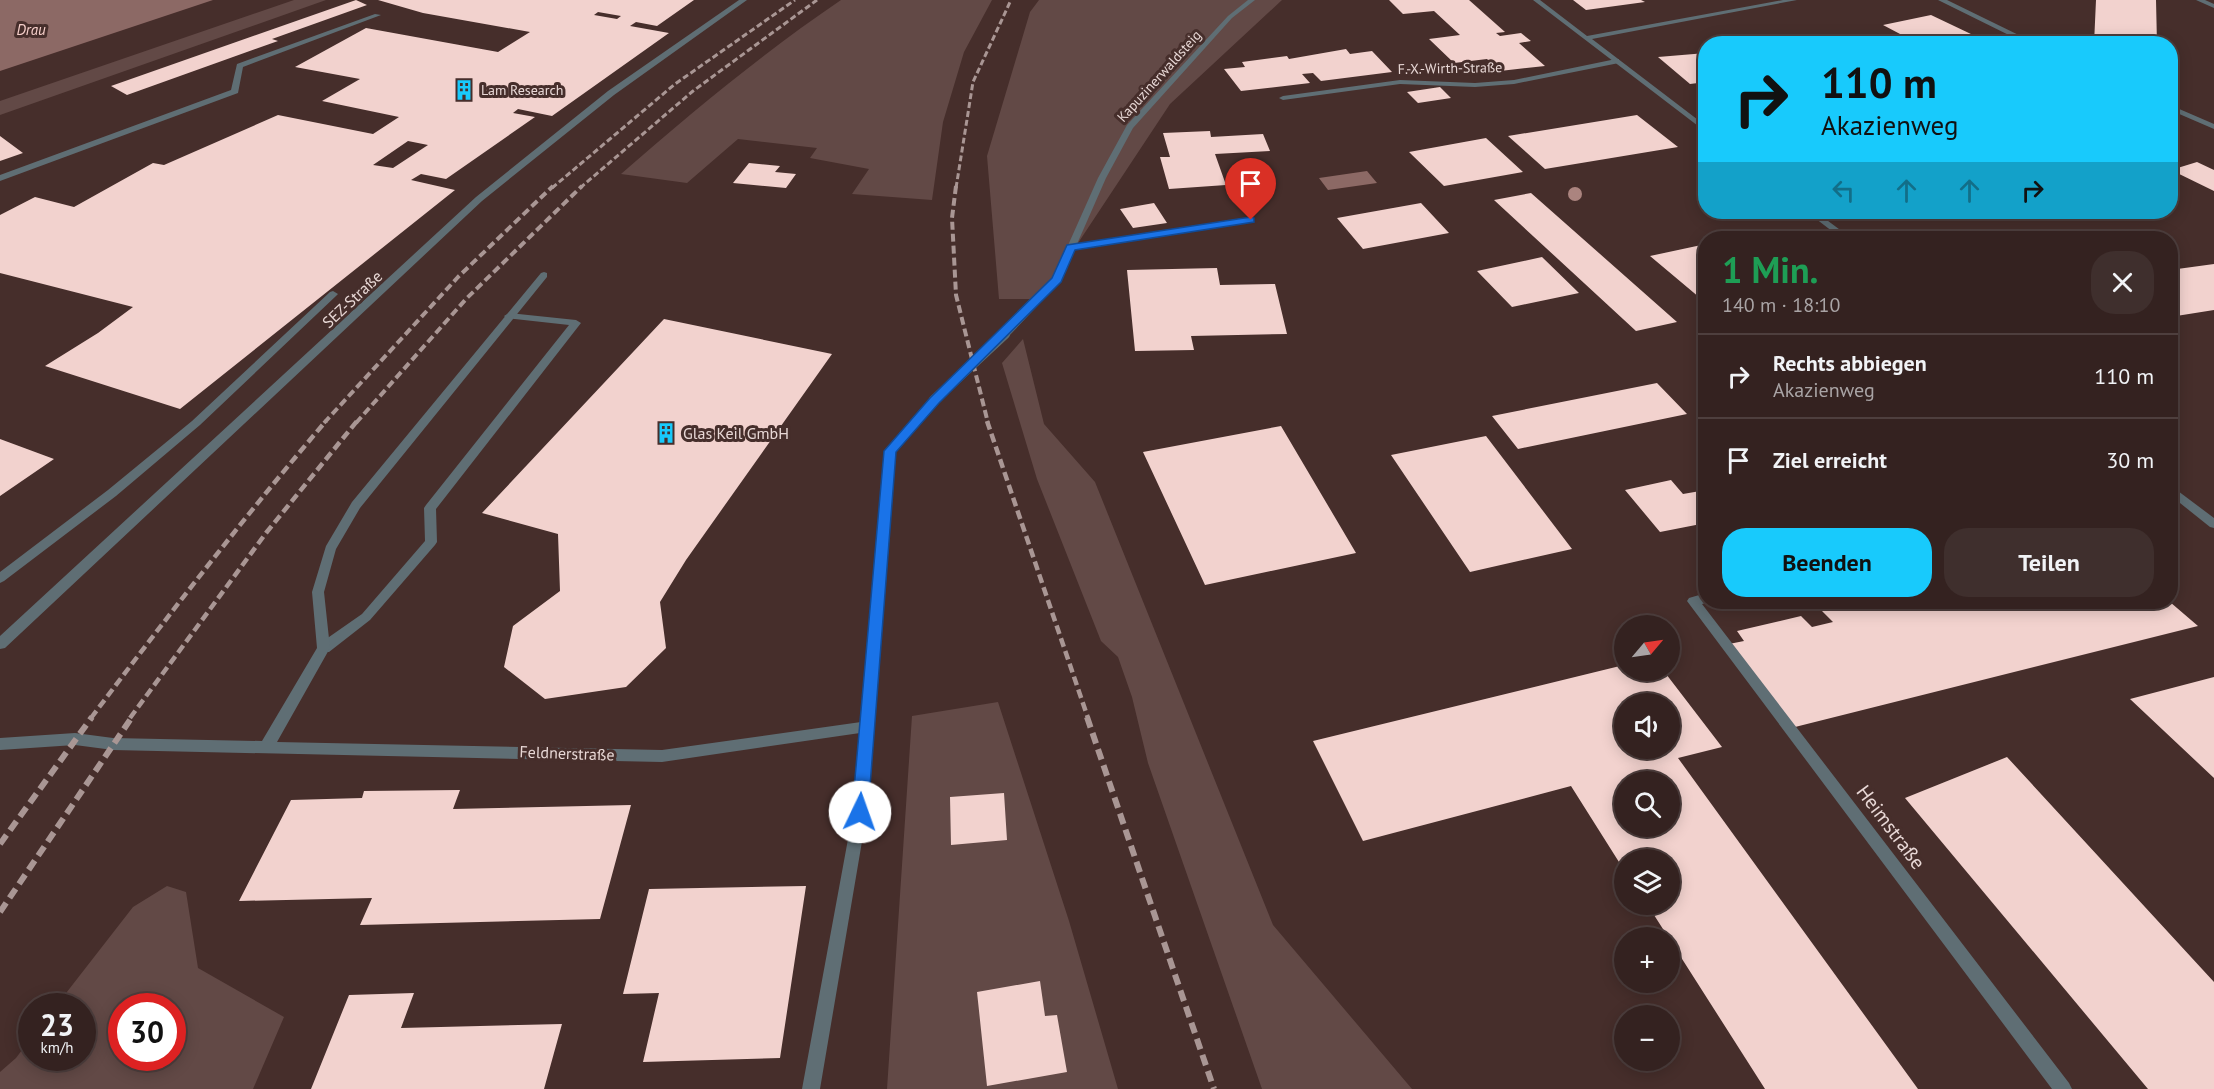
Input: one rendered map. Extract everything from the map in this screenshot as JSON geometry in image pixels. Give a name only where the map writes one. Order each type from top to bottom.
[{"type":"street","name":"SEZ-Straße","points":[[0,644],[479,200],[611,93],[744,0]]},
{"type":"street","name":"Kapuzinerwaldsteig","points":[[1071,248],[1102,178],[1130,127],[1230,17],[1252,0]]},
{"type":"street","points":[[1536,0],[1698,124]]},
{"type":"street","points":[[1587,39],[1794,0]]},
{"type":"street","points":[[1941,0],[2017,36]]},
{"type":"street","points":[[2199,0],[2214,6]]},
{"type":"street","points":[[0,178],[235,91],[240,66],[377,15]]},
{"type":"street","name":"F.-X.-Wirth-Straße","points":[[1283,98],[1400,82],[1474,85],[1514,82],[1616,61]]},
{"type":"street","points":[[2178,111],[2214,127]]},
{"type":"street","points":[[1820,219],[1837,231]]},
{"type":"street","points":[[811,1089],[860,812],[865,727],[890,451],[934,400],[1005,334],[1057,280],[1071,248],[1251,220]]},
{"type":"street","points":[[324,648],[318,592],[330,549],[356,505],[544,275]]},
{"type":"street","points":[[0,578],[112,493],[196,423],[333,294]]},
{"type":"street","points":[[267,746],[324,648],[366,617],[431,542],[430,508],[576,323],[509,316]]},
{"type":"street","points":[[2178,496],[2214,524]]},
{"type":"street","name":"Heimstraße","points":[[1699,609],[2063,1089]]},
{"type":"street","name":"Feldnerstraße","points":[[0,744],[75,740],[113,744],[662,756],[865,727]]},
{"type":"shaded area","points":[[294,0],[326,0],[0,115],[0,101]]},
{"type":"shaded area","points":[[841,0],[992,0],[964,52],[943,122],[932,200],[852,194],[869,169],[810,158],[817,148],[738,139],[687,183],[621,174],[728,84]]},
{"type":"shaded area","points":[[1039,0],[1282,0],[1170,104],[1041,299],[999,299],[987,156],[1030,12]]},
{"type":"shaded area","points":[[1023,339],[1044,424],[1095,482],[1273,925],[1412,1089],[1262,1089],[1148,763],[1132,697],[1118,657],[1101,641],[1037,479],[1002,363]]},
{"type":"shaded area","points":[[998,702],[1069,921],[1118,1089],[887,1089],[912,716]]},
{"type":"shaded area","points":[[167,886],[186,892],[198,968],[284,1017],[253,1089],[0,1089],[0,1072],[18,1055],[18,1071],[96,1071],[96,993],[66,993],[133,907]]},
{"type":"water","name":"Drau","points":[[0,0],[213,0],[0,71]]},
{"type":"water","points":[[1367,171],[1377,183],[1328,190],[1319,178]]},
{"type":"building","points":[[356,0],[367,5],[272,39],[278,41],[127,95],[111,86]]},
{"type":"building","points":[[378,0],[694,0],[657,26],[636,22],[630,26],[669,33],[552,116],[518,109],[513,113],[535,117],[446,179],[421,174],[411,180],[455,190],[180,409],[45,366],[98,333],[133,307],[0,273],[0,215],[35,197],[74,207],[153,163],[164,165],[278,115],[373,134],[399,117],[322,101],[360,79],[295,67],[366,28],[498,52],[530,32],[423,13]],"holes":[[[598,12],[621,16],[617,19],[594,15]],[[408,141],[428,145],[393,168],[373,165]]]},
{"type":"building","points":[[1389,0],[1469,0],[1505,32],[1496,33],[1500,36],[1521,33],[1531,41],[1519,43],[1545,66],[1500,71],[1487,59],[1454,63],[1429,39],[1460,35],[1434,11],[1403,14]]},
{"type":"building","points":[[1573,0],[1641,0],[1645,2],[1586,10]]},
{"type":"building","points":[[2096,0],[2156,0],[2157,36],[2094,36]]},
{"type":"building","points":[[1931,15],[1975,36],[1904,36],[1883,25]]},
{"type":"building","points":[[1346,49],[1350,54],[1372,51],[1392,72],[1321,81],[1313,73],[1302,74],[1310,83],[1241,91],[1224,69],[1245,67],[1242,62],[1287,56],[1289,59]]},
{"type":"building","points":[[1698,54],[1698,83],[1690,84],[1658,57]]},
{"type":"building","points":[[1440,87],[1451,98],[1418,103],[1407,92]]},
{"type":"building","points":[[1637,115],[1678,147],[1545,169],[1508,136]]},
{"type":"building","points":[[1210,131],[1211,137],[1263,134],[1270,151],[1215,154],[1226,185],[1169,189],[1160,157],[1170,157],[1163,133]]},
{"type":"building","points":[[0,136],[23,153],[0,161]]},
{"type":"building","points":[[1486,138],[1523,172],[1444,186],[1409,152]]},
{"type":"building","points":[[2197,162],[2214,170],[2214,191],[2178,173],[2178,168]]},
{"type":"building","points":[[749,163],[780,166],[775,172],[796,174],[786,188],[733,183]]},
{"type":"building","points":[[1531,193],[1677,322],[1636,331],[1494,200]]},
{"type":"building","points":[[1154,203],[1167,223],[1133,228],[1120,209]]},
{"type":"building","points":[[1421,203],[1449,233],[1363,249],[1337,218]]},
{"type":"building","points":[[1698,246],[1698,296],[1650,256]]},
{"type":"building","points":[[1542,257],[1579,293],[1512,307],[1477,271]]},
{"type":"building","points":[[2214,264],[2214,310],[2178,316],[2178,269]]},
{"type":"building","points":[[1217,268],[1220,285],[1275,284],[1287,334],[1191,336],[1194,350],[1135,351],[1127,270]]},
{"type":"building","name":"Glas Keil GmbH","points":[[664,319],[832,354],[686,560],[660,602],[666,648],[626,687],[545,699],[504,667],[513,626],[560,591],[558,534],[482,513]]},
{"type":"building","points":[[1657,383],[1687,414],[1518,449],[1492,416]]},
{"type":"building","points":[[1281,426],[1356,553],[1205,585],[1143,452]]},
{"type":"building","points":[[1486,436],[1572,549],[1470,572],[1391,455]]},
{"type":"building","points":[[0,439],[54,459],[0,496]]},
{"type":"building","points":[[1671,480],[1683,494],[1698,491],[1698,525],[1660,532],[1625,490]]},
{"type":"building","points":[[1831,609],[2178,609],[2198,626],[1795,727],[1729,644],[1744,641],[1737,631],[1801,616],[1812,627],[1833,622],[1822,611]]},
{"type":"building","points":[[1614,667],[1614,681],[1671,681],[1722,747],[1680,758],[1680,693],[1614,693],[1614,759],[1679,759],[1918,1089],[1765,1089],[1680,956],[1680,927],[1662,927],[1654,915],[1680,915],[1680,849],[1614,849],[1614,854],[1571,786],[1363,841],[1313,741]]},
{"type":"building","points":[[2214,677],[2214,778],[2130,699]]},
{"type":"building","points":[[2007,757],[2214,982],[2214,1089],[2148,1089],[1905,798]]},
{"type":"building","points":[[460,790],[453,809],[631,805],[600,919],[360,925],[372,898],[239,901],[291,800],[362,798],[364,791]]},
{"type":"building","points":[[1004,793],[1007,840],[951,845],[950,797]]},
{"type":"building","points":[[806,886],[780,1058],[643,1062],[659,993],[623,994],[649,889]]},
{"type":"building","points":[[1040,981],[1045,1016],[1057,1015],[1067,1072],[987,1086],[977,992]]},
{"type":"building","points":[[414,993],[401,1028],[562,1024],[544,1089],[311,1089],[349,995]]},
{"type":"railway","points":[[552,188],[675,84],[795,0]]},
{"type":"railway","points":[[580,188],[693,91],[817,0]]},
{"type":"railway","points":[[956,188],[973,82],[1011,0]]},
{"type":"railway","points":[[324,423],[458,277],[553,186]]},
{"type":"railway","points":[[356,423],[466,299],[582,186]]},
{"type":"railway","points":[[956,186],[952,218],[956,295],[988,423]]},
{"type":"railway","points":[[91,718],[206,568],[326,421]]},
{"type":"railway","points":[[130,718],[266,533],[357,421]]},
{"type":"railway","points":[[987,421],[1088,718]]},
{"type":"railway","points":[[0,844],[92,717]]},
{"type":"railway","points":[[0,912],[132,717]]},
{"type":"railway","points":[[1087,717],[1214,1089]]},
{"type":"place","name":"Lam Research","points":[[464,90]]},
{"type":"place","name":"Glas Keil GmbH","points":[[666,433]]},
{"type":"route","points":[[860,812],[865,727],[890,451],[934,400],[1005,334],[1057,280],[1071,248],[1251,220]]}]
